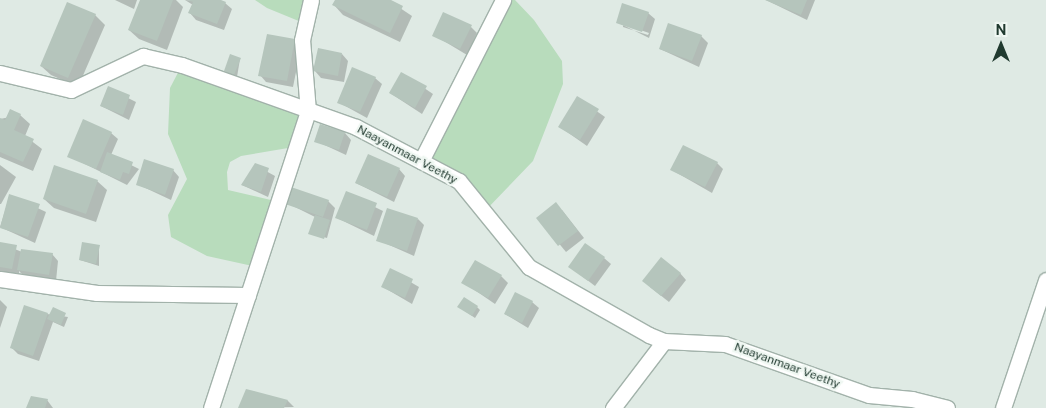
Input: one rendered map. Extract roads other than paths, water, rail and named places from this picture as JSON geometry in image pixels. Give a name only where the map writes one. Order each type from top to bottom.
[{"type":"street","points":[[211,408],[248,295],[275,201],[308,111],[302,40],[311,0]]},
{"type":"street","points":[[421,161],[503,0]]},
{"type":"street","name":"Naayanmaar Veethy","points":[[0,73],[71,90],[143,56],[182,65],[356,127],[459,181],[529,267],[664,341],[725,344],[870,395],[947,408]]},
{"type":"street","points":[[0,279],[97,293],[248,295]]},
{"type":"street","points":[[1003,408],[1046,280]]},
{"type":"street","points":[[613,408],[664,341]]}]
